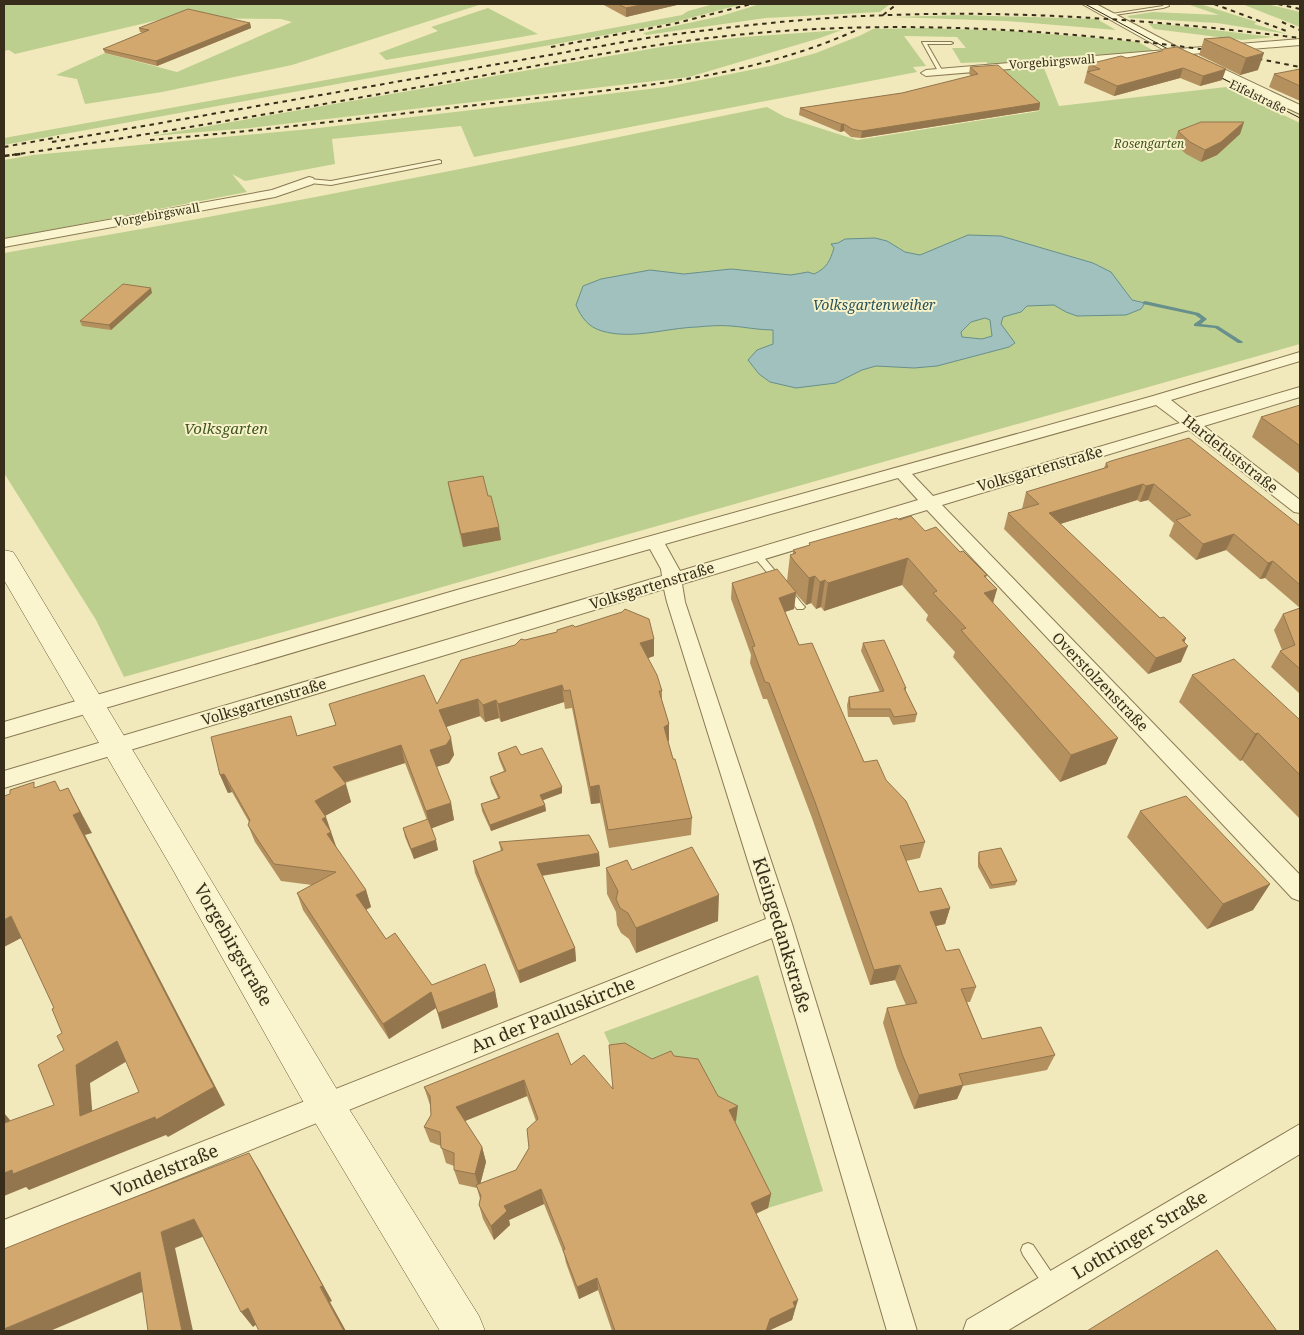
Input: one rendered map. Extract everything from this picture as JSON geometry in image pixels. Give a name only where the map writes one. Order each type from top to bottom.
[{"type":"main road","name":"Vorgebirgstraße","points":[[4,558],[184,861],[326,1106],[464,1331]]},
{"type":"street","points":[[1088,4],[1177,52]]},
{"type":"street","name":"Vorgebirgswall","points":[[926,73],[1300,42]]},
{"type":"street","name":"Eifelstraße","points":[[1177,52],[1300,110]]},
{"type":"street","name":"Eifelstraße","points":[[1177,52],[1219,78],[1300,118]]},
{"type":"street","name":"Vorgebirgswall","points":[[4,243],[275,193],[309,181]]},
{"type":"street","points":[[4,730],[455,598],[1159,399],[1300,356]]},
{"type":"street","name":"Volksgartenstraße","points":[[4,780],[1300,392]]},
{"type":"street","name":"Hardefuststraße","points":[[1159,399],[1300,508]]},
{"type":"street","name":"Overstolzenstraße","points":[[901,472],[1300,891]]},
{"type":"street","name":"Kleingedankstraße","points":[[655,542],[670,569],[676,602],[780,924],[902,1331]]},
{"type":"street","name":"An der Pauluskirche","points":[[326,1106],[780,924]]},
{"type":"street","name":"Vondelstraße","points":[[4,1235],[326,1106]]},
{"type":"street","name":"Lothringer Straße","points":[[978,1331],[1300,1138]]},
{"type":"lane","points":[[1129,4],[1142,10]]},
{"type":"lane","points":[[1107,15],[1163,7],[1167,6],[1166,4]]},
{"type":"lane","points":[[941,71],[924,43],[951,43]]},
{"type":"lane","points":[[309,181],[331,183],[439,162]]},
{"type":"lane","points":[[757,555],[800,607]]},
{"type":"lane","points":[[1028,1250],[1052,1287]]},
{"type":"green space","points":[[4,4],[482,4],[292,65],[162,92],[85,104],[77,79],[56,75],[105,53],[177,72],[292,22],[281,19],[177,18],[175,16],[15,54],[9,50],[4,51]]},
{"type":"green space","points":[[714,4],[743,4],[671,23],[4,145],[4,138],[682,15],[688,11]]},
{"type":"green space","points":[[760,4],[890,4],[880,12],[766,18],[646,35],[643,33],[721,16]]},
{"type":"green space","points":[[1187,4],[1200,4],[1257,22],[1254,24],[1287,34],[1217,23],[1130,18],[1127,16],[1153,12],[1219,15]]},
{"type":"green space","points":[[1242,4],[1267,4],[1300,12],[1300,27]]},
{"type":"green space","points":[[488,8],[538,34],[386,60],[379,53],[438,31],[431,27]]},
{"type":"green space","points":[[963,15],[1097,19],[1116,30],[1006,21],[892,17]]},
{"type":"green space","points":[[1149,24],[1274,37],[1242,40],[1154,29]]},
{"type":"green space","points":[[926,28],[1012,31],[1138,42],[1156,52],[989,65],[986,62],[961,63],[952,48],[966,48],[957,37],[904,36],[926,66],[913,67],[917,72],[474,157],[461,126],[332,139],[335,164],[245,181],[232,174],[247,192],[4,239],[4,160],[33,155],[310,129],[666,87],[770,66],[816,53],[873,29]]},
{"type":"green space","points":[[842,30],[689,77],[250,128],[151,136],[661,47],[744,37]]},
{"type":"green space","name":"Volksgarten","points":[[1044,68],[1059,106],[1226,87],[1300,123],[1300,344],[124,677],[96,620],[4,473],[4,253],[386,183],[767,107],[785,117],[857,140],[1039,111],[996,71]]},
{"type":"green space","points":[[758,975],[823,1191],[768,1208],[614,1054],[604,1032]]},
{"type":"water","name":"Volksgartenweiher","points":[[968,235],[1001,236],[1093,263],[1111,272],[1132,300],[1145,303],[1141,309],[1126,315],[1077,316],[1054,305],[1027,306],[1021,312],[1003,317],[1001,324],[1015,343],[1009,347],[937,366],[914,368],[876,366],[862,370],[836,383],[796,388],[770,382],[759,374],[748,360],[757,350],[773,344],[773,330],[718,326],[637,334],[613,333],[602,331],[589,324],[580,314],[576,305],[583,286],[601,279],[650,270],[684,274],[731,269],[791,275],[808,272],[814,274],[825,267],[829,260],[834,248],[831,244],[845,239],[875,238],[887,241],[905,252],[920,255]],"holes":[[[985,318],[990,320],[992,336],[982,339],[962,337],[961,332],[971,322]]]},
{"type":"building","points":[[618,4],[645,4],[626,8]]},
{"type":"building","points":[[188,9],[250,23],[156,61],[103,49],[149,30],[139,28]]},
{"type":"building","points":[[1229,37],[1264,53],[1246,58],[1204,39]]},
{"type":"building","points":[[1177,47],[1226,69],[1203,76],[1183,68],[1117,86],[1087,72],[1100,69],[1089,64],[1121,56],[1127,58]]},
{"type":"building","points":[[998,65],[1040,103],[862,131],[852,129],[844,124],[800,108],[902,93],[978,74],[970,67]]},
{"type":"building","points":[[1300,69],[1300,86],[1274,74]]},
{"type":"building","points":[[1201,122],[1244,122],[1221,142],[1205,150],[1190,142],[1178,131]]},
{"type":"building","points":[[123,284],[151,288],[109,325],[80,321]]},
{"type":"building","points":[[1300,405],[1300,446],[1261,417]]},
{"type":"building","points":[[1189,438],[1300,526],[1300,585],[1273,561],[1268,563],[1234,534],[1203,544],[1176,520],[1191,515],[1154,484],[1146,486],[1143,484],[1049,513],[1160,618],[1164,617],[1186,638],[1182,640],[1188,646],[1156,658],[1008,513],[1039,504],[1026,492],[1108,467],[1106,463],[1111,461]]},
{"type":"building","points":[[483,476],[488,496],[491,496],[499,527],[461,534],[448,482]]},
{"type":"building","points":[[911,516],[925,531],[936,527],[960,552],[963,551],[987,575],[984,576],[997,589],[984,593],[1118,738],[1071,755],[961,630],[966,628],[933,593],[937,591],[908,558],[828,583],[825,580],[820,582],[815,576],[809,578],[790,555],[796,553],[793,550],[810,545],[809,543],[897,518],[899,520]]},
{"type":"building","points":[[777,569],[796,592],[779,598],[799,645],[812,643],[864,762],[877,760],[886,780],[906,801],[925,842],[900,846],[919,892],[941,888],[950,908],[930,912],[946,951],[959,949],[976,987],[961,989],[982,1039],[1041,1027],[1055,1055],[959,1074],[963,1085],[919,1095],[902,1054],[887,1008],[917,1003],[900,965],[874,970],[815,802],[769,683],[765,682],[752,647],[755,646],[732,583]]},
{"type":"building","points":[[1300,608],[1300,669],[1280,651],[1295,645],[1283,614]]},
{"type":"building","points":[[625,609],[649,619],[654,639],[640,643],[657,675],[662,691],[659,691],[669,724],[664,727],[692,818],[608,830],[599,785],[590,787],[570,690],[564,691],[562,685],[498,704],[496,700],[483,705],[478,699],[439,710],[451,738],[446,745],[430,750],[451,803],[426,811],[401,745],[333,767],[346,784],[315,801],[326,817],[322,819],[331,832],[327,834],[366,890],[356,895],[386,939],[395,933],[432,985],[485,964],[495,991],[438,1013],[431,992],[383,1024],[297,893],[336,872],[274,864],[248,825],[250,820],[224,774],[220,775],[211,737],[291,716],[297,736],[336,725],[329,704],[424,675],[437,704],[461,660],[515,645],[521,639],[525,640],[557,632],[557,630],[573,625],[575,627],[622,612]]},
{"type":"building","points":[[884,640],[917,714],[894,717],[890,709],[850,709],[849,697],[884,691],[863,643]]},
{"type":"building","points":[[1234,659],[1300,720],[1300,775],[1258,733],[1255,734],[1192,675]]},
{"type":"building","points":[[516,746],[521,755],[542,748],[562,787],[540,795],[545,805],[490,825],[481,804],[500,798],[490,777],[506,771],[498,753]]},
{"type":"building","points":[[55,781],[60,791],[68,788],[80,812],[73,815],[214,1087],[156,1120],[155,1117],[13,1174],[12,1170],[4,1173],[4,1123],[54,1105],[38,1065],[64,1050],[57,1036],[62,1033],[52,1009],[54,1008],[11,916],[4,920],[4,796],[10,794],[10,790],[34,782],[34,788]],"holes":[[[117,1041],[139,1092],[80,1116],[76,1065]]]},
{"type":"building","points":[[1186,796],[1270,884],[1223,904],[1140,811]]},
{"type":"building","points":[[428,819],[436,840],[411,849],[403,828]]},
{"type":"building","points":[[589,835],[599,853],[537,864],[575,948],[518,971],[473,861],[503,850],[499,842]]},
{"type":"building","points":[[692,847],[719,895],[636,928],[628,913],[620,908],[616,899],[618,891],[606,868],[627,860],[632,870]]},
{"type":"building","points":[[1001,848],[1017,881],[992,885],[979,862],[979,852]]},
{"type":"building","points":[[558,1033],[571,1065],[584,1055],[613,1089],[609,1045],[625,1043],[652,1059],[671,1051],[674,1056],[698,1059],[718,1096],[738,1106],[729,1110],[771,1194],[751,1203],[798,1300],[793,1302],[795,1307],[770,1319],[766,1331],[615,1331],[597,1278],[577,1287],[563,1250],[565,1249],[541,1189],[504,1206],[507,1211],[491,1226],[479,1205],[481,1196],[476,1185],[516,1170],[529,1148],[527,1129],[538,1119],[524,1080],[456,1107],[482,1147],[475,1174],[454,1170],[454,1153],[441,1148],[440,1132],[424,1127],[431,1115],[430,1096],[424,1087]]},
{"type":"building","points":[[249,1153],[323,1286],[320,1287],[344,1331],[259,1331],[248,1308],[241,1312],[194,1219],[161,1232],[182,1331],[148,1331],[140,1272],[4,1329],[4,1249]]},
{"type":"building","points":[[1217,1250],[1277,1331],[1087,1331]]},
{"type":"waterway","points":[[1145,303],[1197,314],[1204,319],[1196,325],[1216,327],[1240,342]]},
{"type":"tram line","points":[[1085,4],[1179,55]]},
{"type":"tram line","points":[[1210,72],[1300,118]]},
{"type":"railway","points":[[551,47],[673,24],[751,4]]},
{"type":"railway","points":[[883,15],[897,4]]},
{"type":"railway","points":[[1214,4],[1289,32]]},
{"type":"railway","points":[[1278,4],[1300,9]]},
{"type":"railway","points":[[52,142],[647,38],[800,20],[861,16],[994,14],[1096,18],[1300,38]]},
{"type":"railway","points":[[1282,22],[1300,30]]},
{"type":"railway","points":[[12,155],[238,119],[623,50],[743,34],[837,28],[945,28],[1053,33],[1215,51]]},
{"type":"railway","points":[[150,140],[330,122],[643,86],[688,79],[775,60],[859,29]]},
{"type":"railway","points":[[1249,57],[1300,67]]},
{"type":"railway","points":[[4,147],[59,137]]},
{"type":"railway","points":[[4,156],[21,154]]},
{"type":"park label","name":"Rosengarten","points":[[1149,144]]}]
